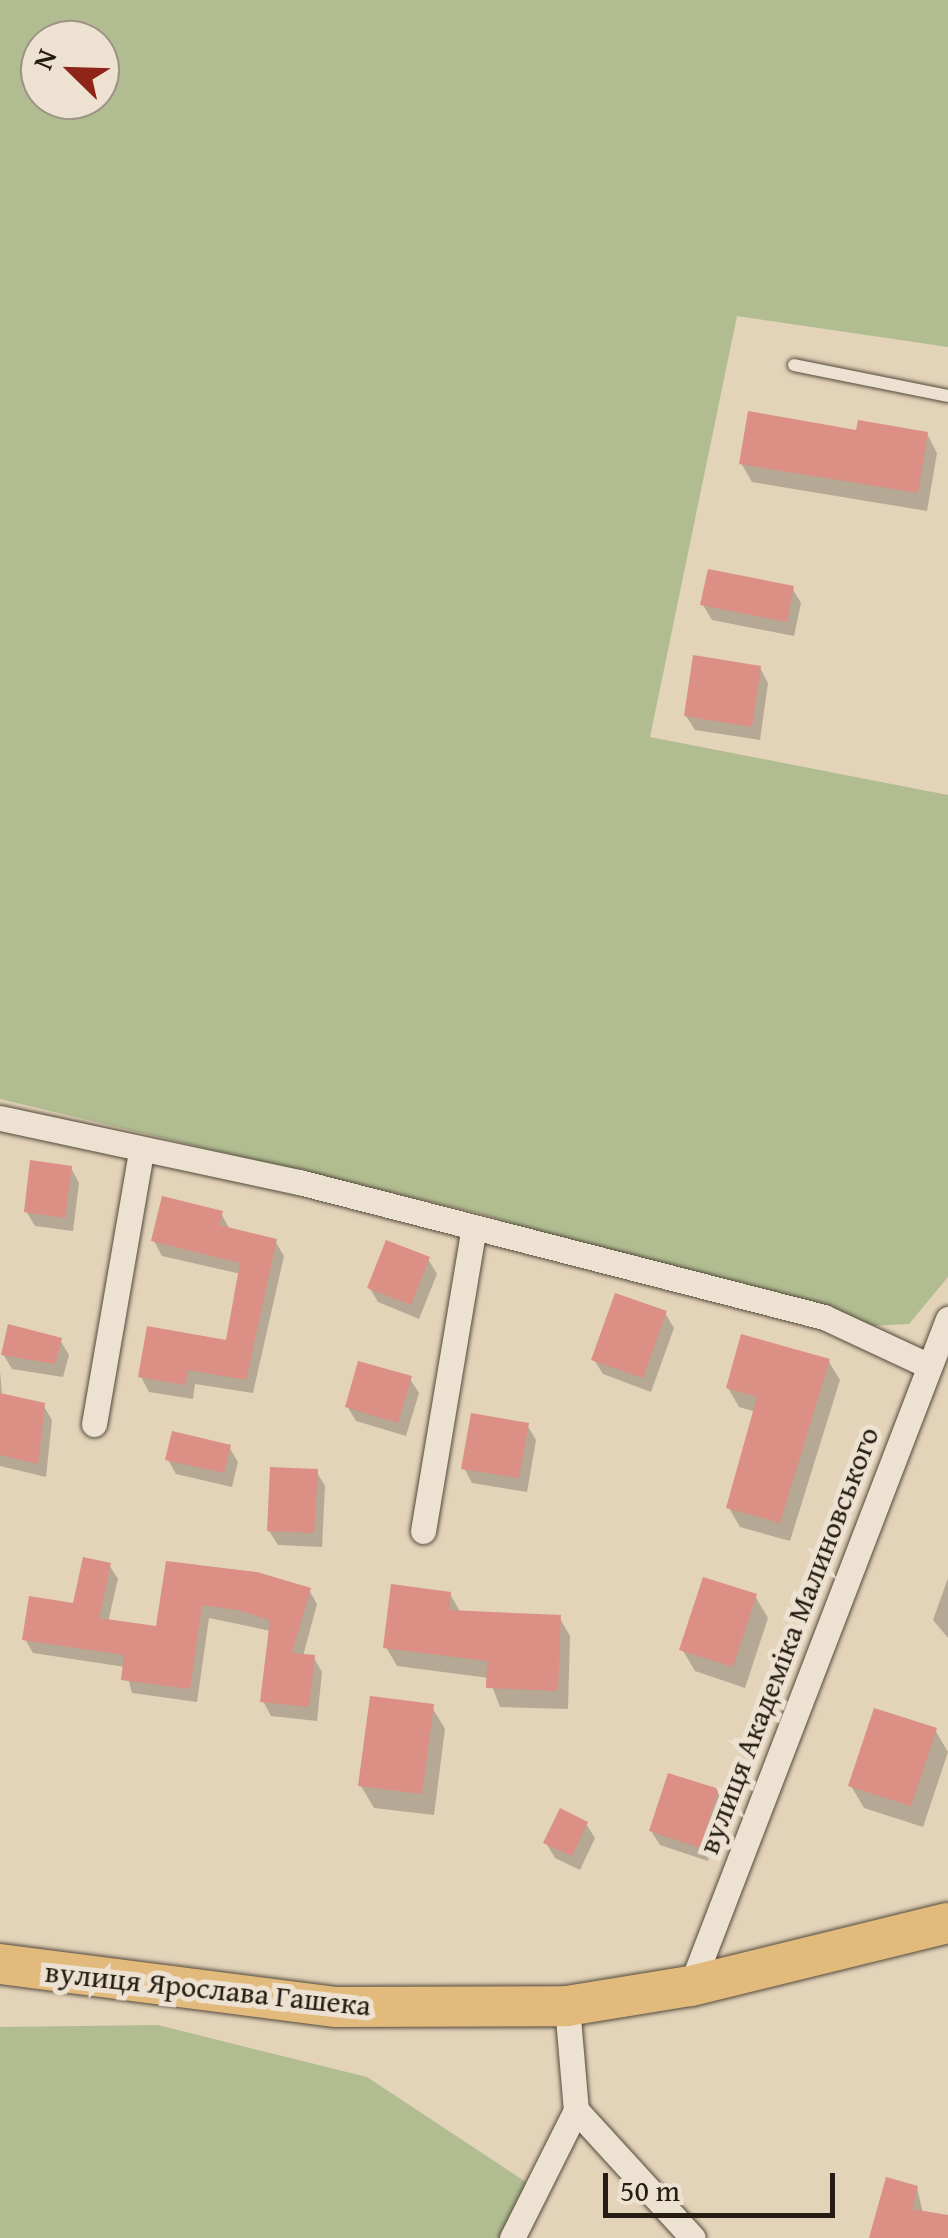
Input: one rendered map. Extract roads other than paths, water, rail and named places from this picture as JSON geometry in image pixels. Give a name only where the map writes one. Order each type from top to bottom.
[{"type":"main road","name":"вулиця Ярослава Гашека","points":[[0,1964],[336,2007],[568,2006],[692,1986],[948,1923]]},
{"type":"street","points":[[0,1118],[299,1182],[472,1232],[824,1317],[927,1364]]},
{"type":"street","points":[[94,1424],[141,1151]]},
{"type":"street","points":[[423,1531],[472,1232]]},
{"type":"street","name":"вулиця Академіка Малиновського","points":[[692,1986],[927,1364],[948,1319]]},
{"type":"street","points":[[512,2238],[576,2110],[568,2006]]},
{"type":"street","points":[[576,2110],[694,2238]]},
{"type":"lane","points":[[794,365],[948,396]]}]
